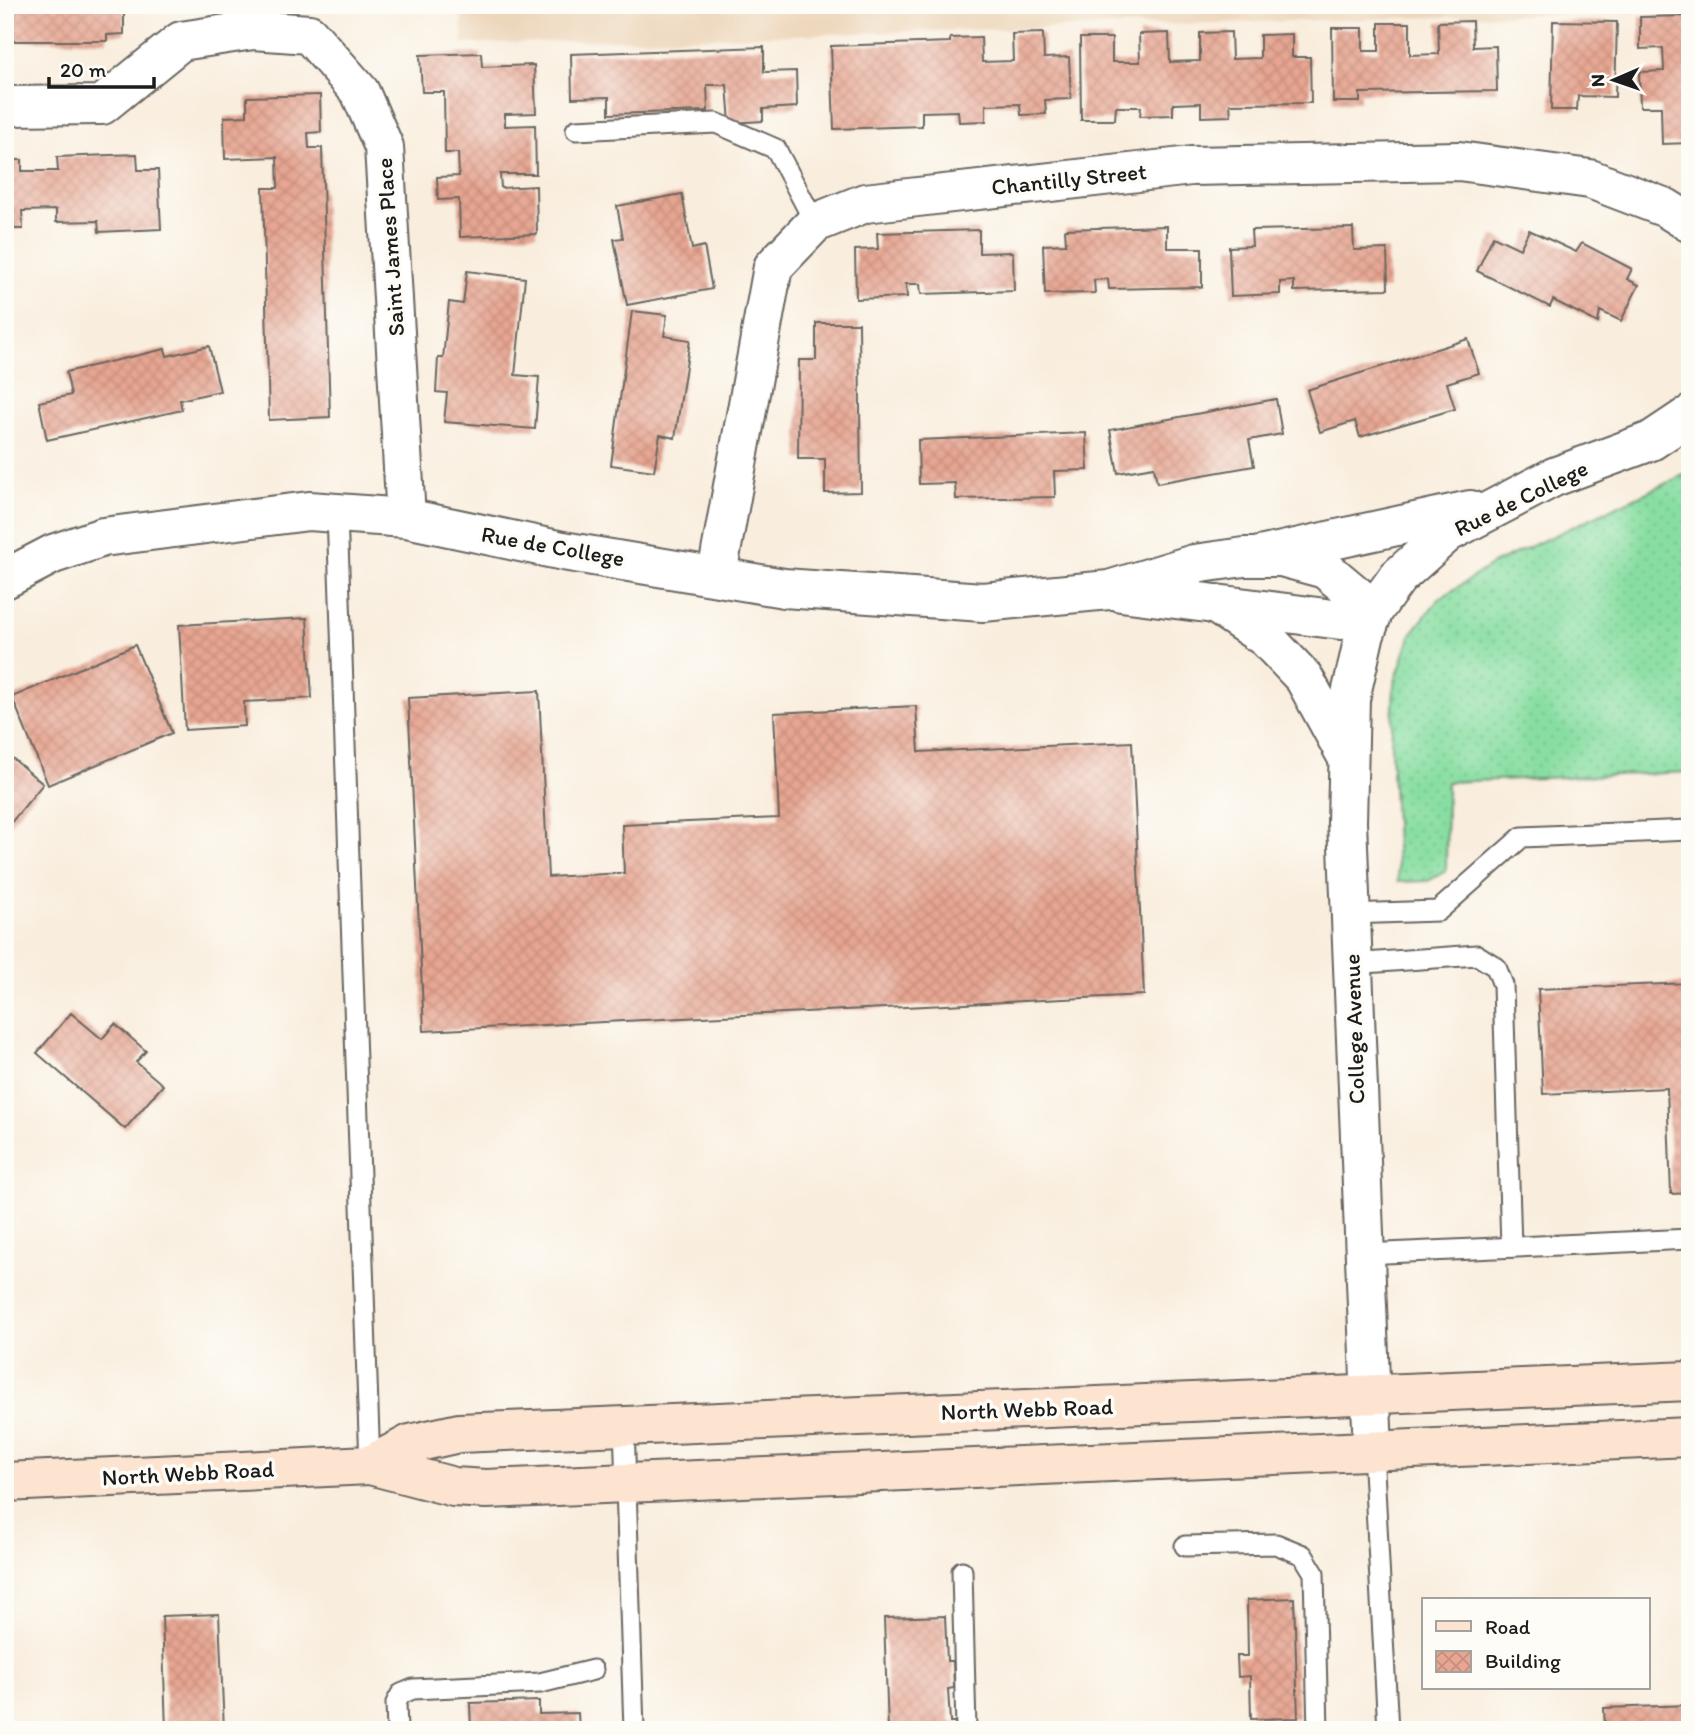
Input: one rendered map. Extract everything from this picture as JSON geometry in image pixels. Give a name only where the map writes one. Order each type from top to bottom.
[{"type":"main road","name":"North Webb Road","points":[[370,1465],[410,1444],[435,1436],[624,1425],[1690,1381]]},
{"type":"main road","name":"North Webb Road","points":[[5,1482],[370,1465],[454,1487],[626,1484],[1690,1437]]},
{"type":"street","name":"Saint James Place","points":[[5,106],[102,105],[181,41],[253,30],[309,34],[360,92],[384,147],[406,518]]},
{"type":"street","name":"Chantilly Street","points":[[716,574],[773,267],[816,223],[865,203],[1191,166],[1459,161],[1590,180],[1665,208],[1690,223]]},
{"type":"street","name":"Rue de College","points":[[1109,590],[1341,621],[1374,610],[1413,560],[1447,533],[1499,503],[1554,477],[1651,440],[1690,415]]},
{"type":"street","points":[[1255,557],[1499,503]]},
{"type":"street","name":"Rue de College","points":[[5,579],[53,554],[103,537],[309,511],[406,518],[563,551],[716,574],[784,588],[983,602],[1109,590],[1194,564],[1281,557],[1325,569],[1374,610]]},
{"type":"street","points":[[1215,604],[1266,638],[1304,678],[1347,757]]},
{"type":"street","name":"College Avenue","points":[[1373,1451],[1349,914],[1347,757],[1353,677],[1374,610]]},
{"type":"lane","points":[[576,130],[716,122],[776,149],[816,223]]},
{"type":"lane","points":[[337,513],[370,1465]]},
{"type":"lane","points":[[1349,914],[1438,911],[1522,837],[1690,830]]},
{"type":"lane","points":[[1351,964],[1477,955],[1496,967],[1503,985],[1511,1247]]},
{"type":"lane","points":[[1364,1254],[1690,1239]]},
{"type":"lane","points":[[624,1425],[634,1730]]},
{"type":"lane","points":[[1373,1451],[1388,1730]]},
{"type":"lane","points":[[1185,1546],[1276,1544],[1304,1555],[1314,1573],[1318,1730]]},
{"type":"lane","points":[[962,1571],[966,1730]]},
{"type":"lane","points":[[397,1730],[396,1703],[401,1694],[413,1689],[540,1684],[593,1670]]},
{"type":"shaded area","points":[[461,5],[1690,5],[1690,10],[463,44]]},
{"type":"green space","points":[[1690,472],[1690,772],[1447,782],[1446,871],[1428,881],[1398,882],[1391,749],[1394,685],[1411,634],[1438,600],[1493,564]]},
{"type":"building","points":[[5,5],[124,5],[124,34],[107,35],[107,41],[5,41]]},
{"type":"building","points":[[1690,16],[1690,143],[1662,144],[1661,107],[1640,107],[1639,72],[1664,71],[1663,48],[1640,49],[1640,17]]},
{"type":"building","points":[[1472,21],[1473,47],[1496,46],[1497,91],[1360,93],[1360,102],[1333,102],[1332,28],[1363,28],[1363,51],[1379,51],[1379,23],[1410,23],[1410,55],[1439,54],[1438,22]]},
{"type":"building","points":[[1553,21],[1617,22],[1615,97],[1578,96],[1577,110],[1551,110]]},
{"type":"building","points":[[1231,32],[1232,59],[1260,58],[1260,35],[1292,34],[1292,57],[1310,57],[1311,103],[1230,104],[1231,116],[1201,117],[1201,103],[1173,104],[1173,115],[1140,116],[1141,107],[1116,107],[1115,120],[1081,120],[1080,38],[1112,38],[1112,62],[1140,62],[1139,34],[1169,33],[1170,62],[1200,61],[1200,33]]},
{"type":"building","points":[[1043,33],[1044,58],[1069,57],[1071,99],[1045,100],[1046,114],[1021,115],[1020,104],[986,105],[986,121],[959,122],[958,111],[922,112],[922,126],[834,129],[831,46],[950,42],[950,38],[981,37],[982,62],[1013,61],[1012,34]]},
{"type":"building","points":[[764,47],[764,72],[796,71],[797,107],[763,109],[763,121],[730,123],[727,85],[707,85],[708,111],[609,114],[609,97],[572,98],[571,54]]},
{"type":"building","points":[[481,53],[482,67],[534,65],[536,113],[505,114],[505,126],[535,125],[536,174],[500,174],[501,188],[536,186],[537,234],[460,237],[459,199],[438,200],[437,177],[459,176],[458,153],[445,153],[444,92],[422,92],[420,55]]},
{"type":"building","points":[[320,95],[321,132],[308,133],[309,148],[322,148],[330,417],[269,420],[263,188],[278,188],[277,157],[225,159],[224,117],[247,116],[247,97]]},
{"type":"building","points":[[137,154],[138,170],[158,170],[161,229],[99,232],[98,221],[56,222],[56,210],[22,211],[23,229],[5,229],[5,160],[22,160],[22,171],[58,171],[57,157]]},
{"type":"building","points":[[682,194],[692,249],[704,246],[712,289],[627,305],[614,239],[623,238],[617,206]]},
{"type":"building","points":[[1167,226],[1167,248],[1202,248],[1202,287],[1109,289],[1108,279],[1094,280],[1095,293],[1045,294],[1043,245],[1066,244],[1065,229]]},
{"type":"building","points":[[1353,228],[1354,250],[1387,249],[1388,289],[1294,291],[1294,281],[1280,282],[1280,294],[1231,296],[1229,247],[1252,246],[1251,230]]},
{"type":"building","points":[[979,230],[979,253],[1013,252],[1014,291],[921,294],[920,284],[906,284],[907,297],[856,299],[855,250],[878,249],[877,233]]},
{"type":"building","points":[[1529,230],[1576,252],[1582,243],[1632,269],[1627,279],[1639,285],[1621,321],[1600,311],[1598,323],[1553,300],[1550,307],[1477,271],[1493,236],[1520,249]]},
{"type":"building","points":[[467,271],[525,278],[515,375],[539,377],[535,429],[444,422],[447,393],[436,392],[438,358],[443,358],[449,302],[463,304]]},
{"type":"building","points":[[632,311],[667,315],[664,336],[690,340],[675,438],[660,435],[654,471],[611,465]]},
{"type":"building","points":[[816,323],[859,323],[861,492],[825,493],[825,459],[798,459],[799,360],[816,360]]},
{"type":"building","points":[[1468,339],[1479,373],[1447,383],[1455,409],[1360,437],[1355,421],[1320,432],[1307,390]]},
{"type":"building","points":[[5,342],[13,344],[7,382],[5,382]]},
{"type":"building","points":[[209,346],[220,391],[180,400],[182,410],[47,440],[39,402],[71,395],[66,372],[165,349],[167,356]]},
{"type":"building","points":[[1276,399],[1282,434],[1249,440],[1254,466],[1157,483],[1154,467],[1118,473],[1110,430]]},
{"type":"building","points":[[1086,433],[1088,470],[1054,471],[1055,497],[956,499],[955,483],[919,484],[918,440]]},
{"type":"building","points":[[307,618],[312,698],[244,702],[245,726],[185,730],[179,625]]},
{"type":"building","points":[[135,645],[172,733],[48,785],[12,697]]},
{"type":"building","points":[[539,691],[548,877],[624,873],[622,825],[779,818],[774,713],[916,706],[919,752],[1132,742],[1144,995],[424,1031],[408,698]]},
{"type":"building","points":[[5,752],[43,784],[5,830]]},
{"type":"building","points":[[1690,983],[1690,1193],[1671,1194],[1667,1088],[1543,1094],[1538,989]]},
{"type":"building","points":[[71,1013],[102,1039],[115,1024],[146,1051],[136,1062],[163,1085],[125,1129],[37,1053]]},
{"type":"building","points":[[1294,1598],[1298,1718],[1251,1719],[1250,1676],[1238,1677],[1237,1656],[1248,1656],[1247,1600]]},
{"type":"building","points":[[219,1614],[224,1730],[166,1730],[162,1616]]},
{"type":"building","points":[[945,1616],[947,1661],[953,1661],[954,1688],[948,1689],[950,1722],[955,1722],[956,1730],[888,1730],[884,1618]]},
{"type":"building","points":[[539,1701],[539,1714],[578,1713],[579,1730],[471,1730],[470,1703]]},
{"type":"building","points":[[1690,1705],[1690,1730],[1605,1730],[1604,1708]]}]
